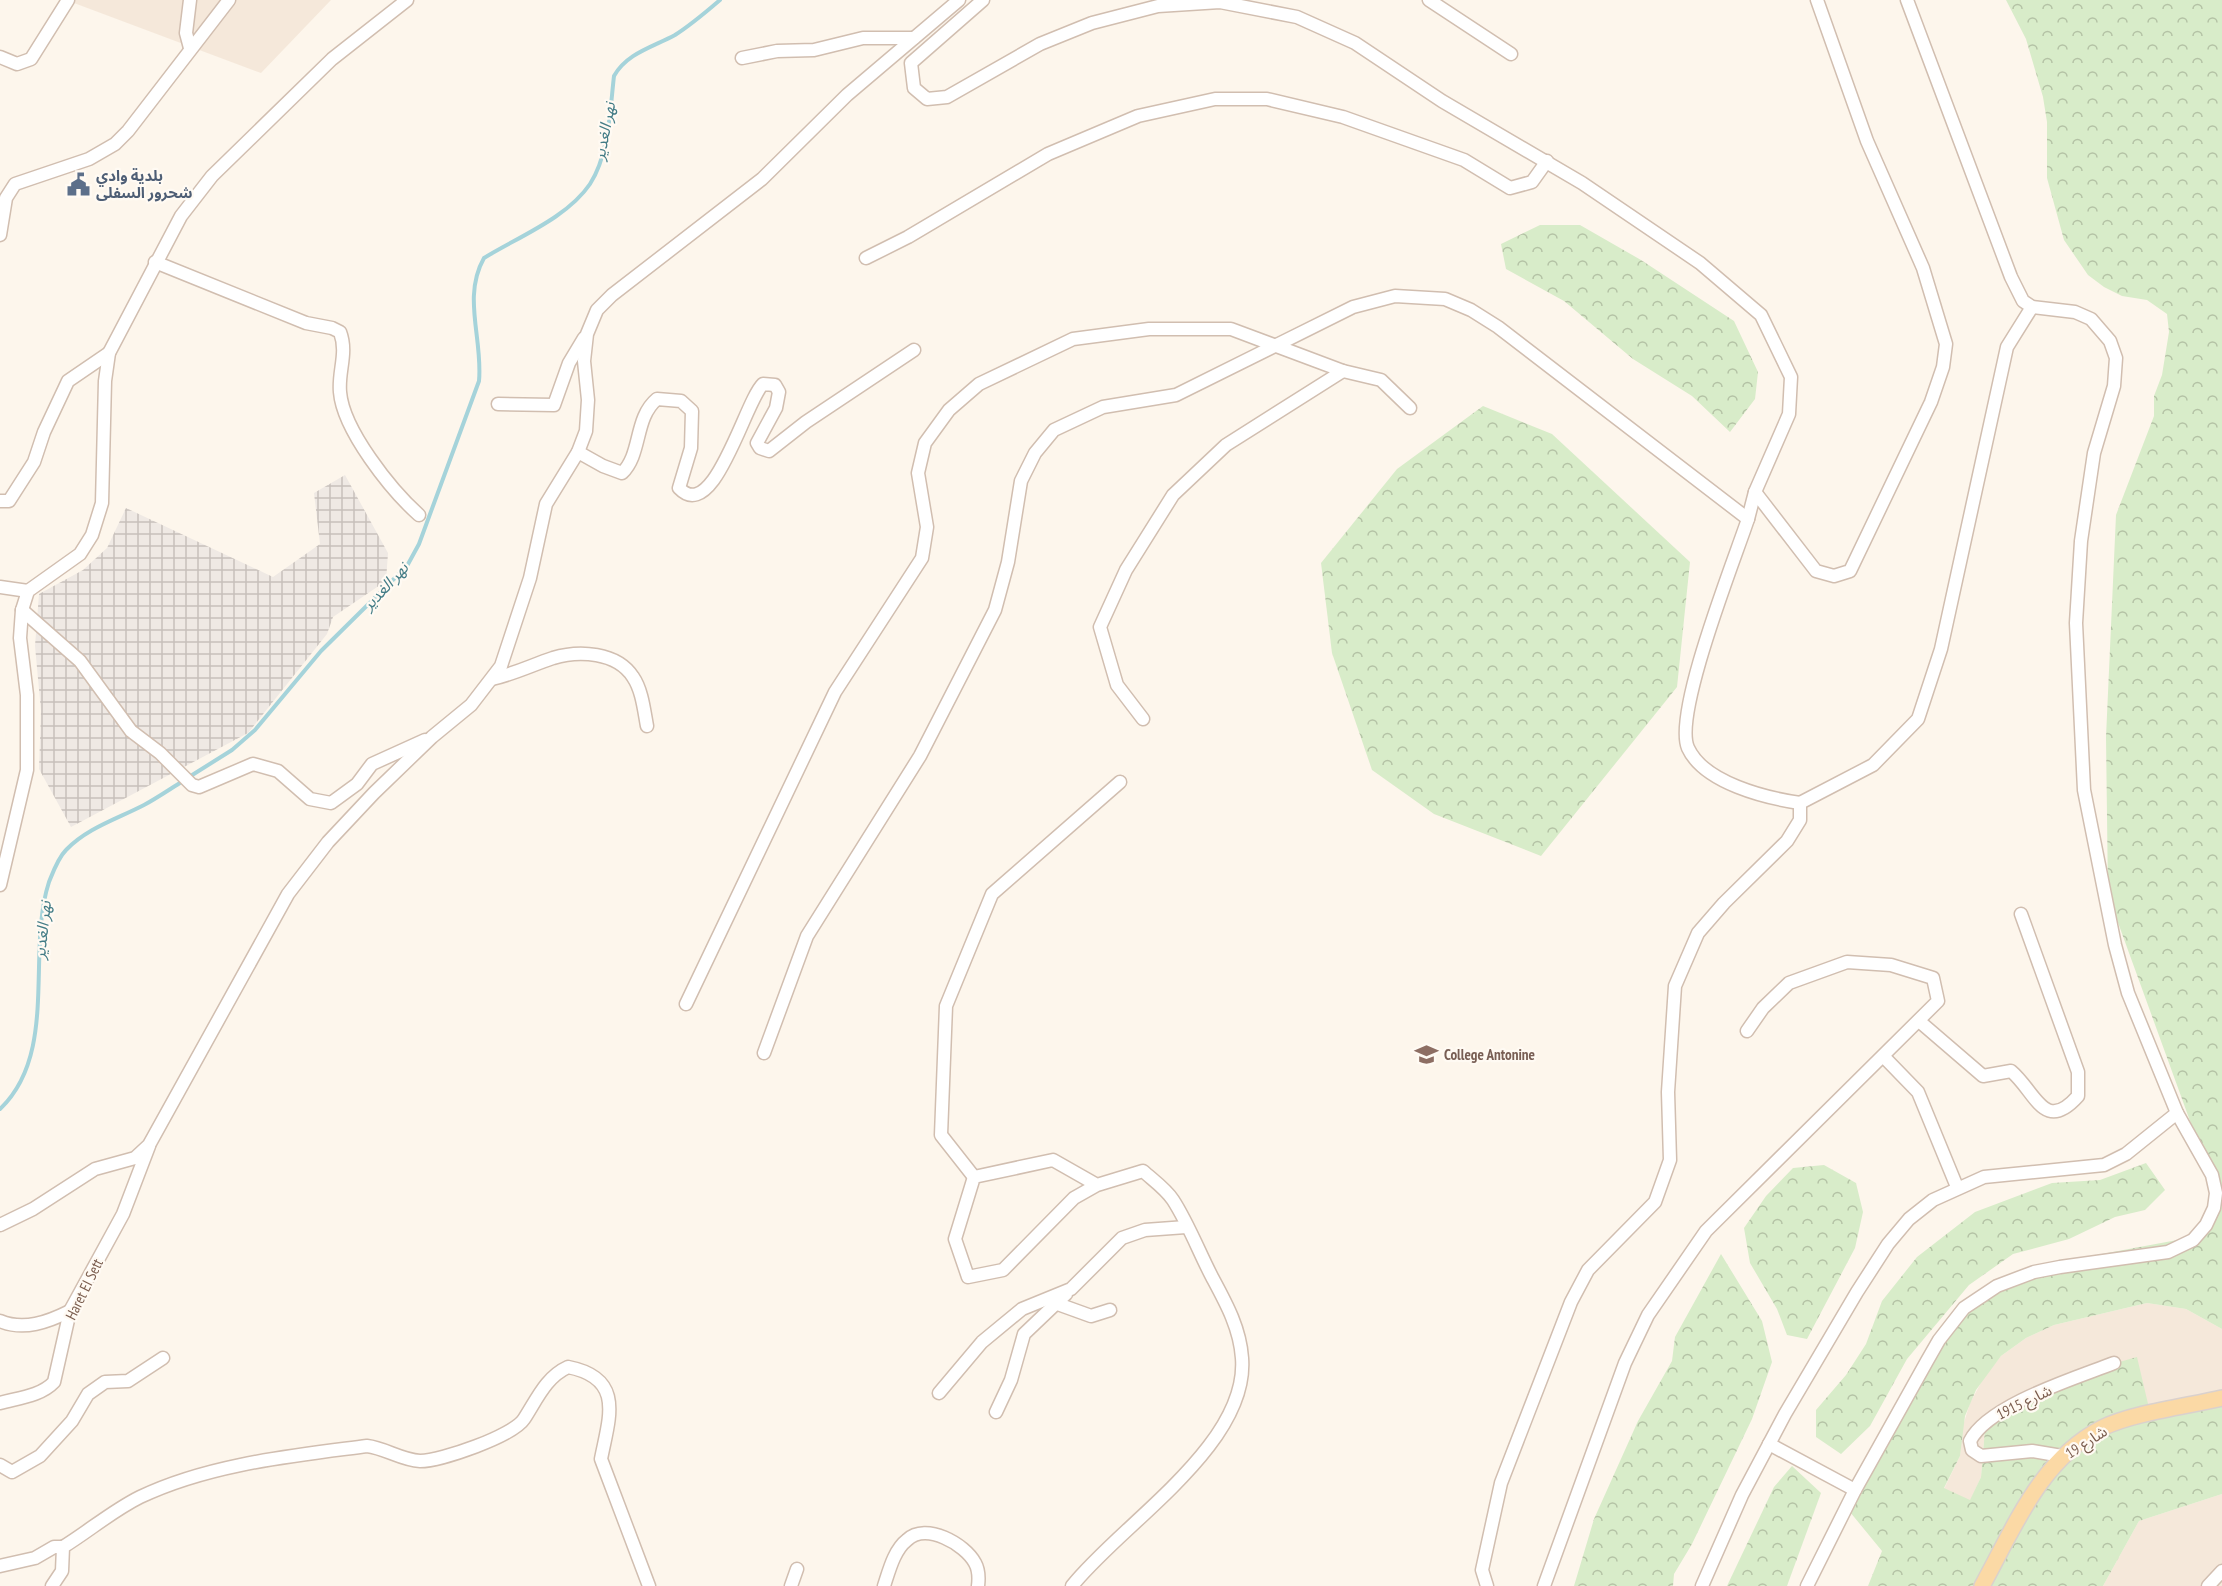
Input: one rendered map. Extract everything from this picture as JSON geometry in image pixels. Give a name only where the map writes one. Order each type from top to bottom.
[{"type":"main road","name":"شارع 19","points":[[1982,1586],[2037,1487],[2062,1456],[2104,1428],[2222,1398]]},
{"type":"street","points":[[0,57],[17,64],[31,59],[68,0]]},
{"type":"street","points":[[190,0],[186,33],[190,48]]},
{"type":"street","points":[[0,235],[6,198],[15,184],[89,159],[115,144],[128,131],[190,48],[230,0]]},
{"type":"street","points":[[0,885],[27,770],[28,714],[20,638],[22,610],[28,591],[81,554],[92,535],[102,503],[106,363],[109,353],[181,216],[212,177],[332,59],[407,0]]},
{"type":"street","points":[[498,405],[554,405],[569,363],[587,334],[597,310],[612,295],[762,179],[847,95],[959,0]]},
{"type":"street","points":[[983,0],[911,63],[914,88],[927,99],[947,97],[1040,44],[1092,23],[1158,6],[1220,2],[1297,16],[1355,43],[1442,101],[1547,161],[1700,263],[1761,315],[1791,377],[1789,414],[1755,492],[1692,691],[1686,721],[1688,747],[1701,766],[1743,790],[1800,803],[1874,765],[1918,719],[1941,649],[2007,347],[2032,307]]},
{"type":"street","points":[[1429,0],[1510,54]]},
{"type":"street","points":[[1755,492],[1816,571],[1834,576],[1850,571],[1932,402],[1943,367],[1946,344],[1923,268],[1867,141],[1817,0]]},
{"type":"street","points":[[1807,1586],[1855,1490],[1939,1340],[1964,1308],[1997,1286],[2034,1272],[2168,1252],[2193,1240],[2206,1225],[2214,1208],[2216,1193],[2212,1175],[2177,1113],[2128,993],[2115,945],[2084,790],[2076,623],[2081,553],[2094,453],[2114,386],[2116,358],[2110,341],[2091,319],[2075,312],[2032,307],[2024,301],[2011,277],[1907,0]]},
{"type":"street","points":[[742,58],[777,51],[814,50],[863,38],[914,38]]},
{"type":"street","points":[[866,258],[908,237],[1048,154],[1138,116],[1215,99],[1267,99],[1343,117],[1464,160],[1510,188],[1532,182],[1547,161]]},
{"type":"street","points":[[155,262],[306,324],[332,328],[340,332],[344,353],[339,389],[341,402],[369,459],[419,515]]},
{"type":"street","points":[[764,1053],[807,936],[920,756],[995,610],[1008,562],[1021,481],[1035,453],[1054,430],[1103,407],[1176,395],[1353,307],[1395,296],[1445,299],[1471,310],[1498,327],[1748,519]]},
{"type":"street","points":[[686,1004],[836,692],[922,558],[927,527],[918,473],[925,443],[949,410],[979,384],[1073,339],[1149,329],[1231,329],[1343,371],[1381,380],[1410,408]]},
{"type":"street","points":[[22,610],[80,662],[131,731],[160,753],[182,778],[199,787],[253,764],[278,771],[310,799],[331,803],[357,784],[372,764],[432,737],[471,705],[501,666],[519,614],[546,504],[578,452],[586,431],[588,400],[584,361],[587,334]]},
{"type":"street","points":[[578,452],[603,466],[622,473],[635,446],[649,406],[657,399],[681,401],[692,411],[694,428],[679,488],[685,494],[693,496],[704,493],[722,468],[747,409],[763,384],[770,383],[779,392],[776,408],[757,443],[760,448],[769,451],[806,422],[914,350]]},
{"type":"street","points":[[0,501],[9,501],[24,481],[68,381],[109,353]]},
{"type":"street","points":[[1143,718],[1117,685],[1100,627],[1126,570],[1173,495],[1226,445],[1343,371]]},
{"type":"street","points":[[0,587],[28,591]]},
{"type":"street","points":[[492,679],[517,674],[545,661],[571,654],[600,656],[626,668],[632,676],[637,684],[647,726]]},
{"type":"street","name":"Haret EI Sett","points":[[0,1403],[48,1388],[54,1382],[70,1311],[123,1214],[149,1145],[288,894],[328,842],[432,737]]},
{"type":"street","points":[[974,1177],[941,1136],[946,1006],[992,894],[1120,782]]},
{"type":"street","points":[[1487,1586],[1482,1570],[1502,1483],[1571,1302],[1588,1270],[1655,1202],[1670,1160],[1668,1092],[1675,986],[1698,933],[1724,903],[1787,841],[1800,820],[1800,803]]},
{"type":"street","points":[[1919,1021],[1983,1076],[2011,1071],[2021,1079],[2043,1109],[2054,1113],[2067,1109],[2078,1096],[2078,1072],[2021,914]]},
{"type":"street","points":[[1544,1586],[1625,1363],[1648,1315],[1706,1231],[1938,1001],[1933,978],[1891,964],[1846,962],[1789,983],[1763,1008],[1747,1031]]},
{"type":"street","points":[[1884,1057],[1918,1092],[1957,1187]]},
{"type":"street","points":[[1702,1586],[1742,1496],[1769,1444],[1888,1244],[1917,1213],[1933,1200],[1957,1187],[1984,1177],[2104,1165],[2126,1154],[2177,1113]]},
{"type":"street","points":[[0,1225],[33,1209],[94,1169],[135,1158],[149,1145]]},
{"type":"street","points":[[974,1177],[1053,1160],[1097,1185]]},
{"type":"street","points":[[974,1177],[955,1239],[968,1277],[1003,1270],[1074,1198],[1097,1185],[1143,1171],[1172,1199],[1237,1328],[1242,1359],[1239,1387],[1234,1402],[1210,1445],[1174,1486],[1091,1562],[1072,1586]]},
{"type":"street","points":[[996,1412],[1011,1380],[1024,1334],[1055,1303],[1122,1238],[1145,1230],[1186,1227]]},
{"type":"street","points":[[939,1393],[982,1342],[1022,1309],[1071,1288]]},
{"type":"street","points":[[1055,1303],[1090,1317],[1110,1310]]},
{"type":"street","points":[[0,1321],[8,1324],[44,1324],[70,1311]]},
{"type":"street","points":[[0,1465],[12,1472],[40,1456],[72,1421],[88,1394],[105,1382],[128,1381],[162,1358]]},
{"type":"street","name":"شارع 1915","points":[[2062,1456],[2032,1451],[1981,1456],[1972,1450],[1970,1441],[1978,1429],[1994,1415],[2038,1393],[2114,1363]]},
{"type":"street","points":[[0,1566],[35,1558],[54,1547],[63,1547],[112,1512],[141,1496],[236,1466],[367,1446],[379,1447],[419,1461],[452,1455],[514,1431],[523,1421],[544,1386],[557,1372],[568,1367],[590,1374],[604,1386],[610,1398],[607,1439],[601,1459],[649,1586]]},
{"type":"street","points":[[1769,1444],[1855,1490]]},
{"type":"street","points":[[884,1586],[903,1544],[908,1538],[926,1534],[946,1539],[969,1553],[978,1573],[978,1586]]},
{"type":"street","points":[[52,1586],[62,1571],[63,1547]]},
{"type":"street","points":[[791,1586],[797,1569]]},
{"type":"street","points":[[2208,1586],[2222,1571]]},
{"type":"shaded area","points":[[66,0],[331,0],[261,73]]},
{"type":"shaded area","points":[[345,475],[388,553],[386,581],[333,617],[327,634],[248,733],[71,827],[39,769],[41,711],[35,646],[39,594],[83,570],[107,548],[126,508],[273,577],[320,544],[314,493]]},
{"type":"shaded area","points":[[2147,1303],[2186,1309],[2222,1329],[2222,1391],[2149,1408],[1985,1429],[1981,1477],[1970,1501],[1944,1489],[1960,1456],[1962,1429],[1970,1403],[1983,1379],[2001,1356],[2026,1338],[2054,1325]]},
{"type":"shaded area","points":[[2222,1494],[2222,1586],[2103,1586],[2139,1521]]},
{"type":"green space","points":[[2006,0],[2222,0],[2222,1192],[2190,1121],[2108,895],[2106,737],[2116,515],[2154,416],[2154,396],[2162,375],[2169,332],[2167,314],[2147,300],[2122,296],[2104,287],[2088,275],[2064,240],[2047,178],[2047,122],[2043,97],[2026,39]]},
{"type":"green space","points":[[1540,225],[1580,225],[1641,260],[1734,321],[1758,372],[1755,399],[1730,432],[1692,396],[1633,359],[1564,301],[1506,269],[1501,244]]},
{"type":"green space","points":[[1483,406],[1552,434],[1690,562],[1677,687],[1541,856],[1434,814],[1372,770],[1332,653],[1321,563],[1397,469]]},
{"type":"green space","points":[[2146,1163],[2165,1190],[2145,1210],[2115,1217],[2069,1239],[2013,1254],[1969,1285],[1907,1359],[1870,1426],[1841,1454],[1816,1437],[1816,1410],[1846,1375],[1866,1344],[1882,1301],[1917,1257],[1975,1212],[2052,1183],[2100,1180]]},
{"type":"green space","points":[[1824,1165],[1856,1183],[1863,1212],[1855,1248],[1807,1339],[1787,1335],[1777,1309],[1750,1263],[1744,1228],[1766,1196],[1793,1168]]},
{"type":"green space","points":[[2222,1198],[2222,1329],[2186,1309],[2147,1303],[2054,1325],[2026,1338],[2001,1356],[1976,1390],[1965,1416],[1960,1456],[1944,1488],[1970,1500],[1981,1477],[1985,1429],[2058,1387],[2100,1369],[2137,1357],[2149,1408],[2222,1391],[2222,1494],[2139,1521],[2103,1586],[1868,1586],[1882,1551],[1850,1512],[1943,1344],[1960,1319],[1981,1298],[2059,1262],[2204,1235]]},
{"type":"green space","points":[[1721,1254],[1762,1321],[1772,1362],[1752,1419],[1692,1544],[1674,1574],[1673,1586],[1574,1586],[1594,1519],[1638,1421],[1672,1361],[1675,1337]]},
{"type":"green space","points":[[1792,1466],[1821,1493],[1787,1586],[1727,1586],[1774,1487]]},
{"type":"waterway","name":"نهر الغدير","points":[[189,777],[232,750],[255,730],[321,651],[407,566],[419,544],[479,381],[474,303],[478,273],[484,258],[555,217],[580,196],[590,184],[601,160],[608,132],[614,76],[619,68],[641,51],[681,31],[720,0]]},
{"type":"waterway","name":"نهر الغدير","points":[[0,1109],[18,1086],[29,1060],[38,1001],[43,910],[49,882],[58,861],[66,850],[83,836],[144,805],[183,781]]},
{"type":"place","name":"بلدية وادي شحرور السفلى","points":[[78,184]]},
{"type":"place","name":"College Antonine","points":[[1426,1054]]}]
